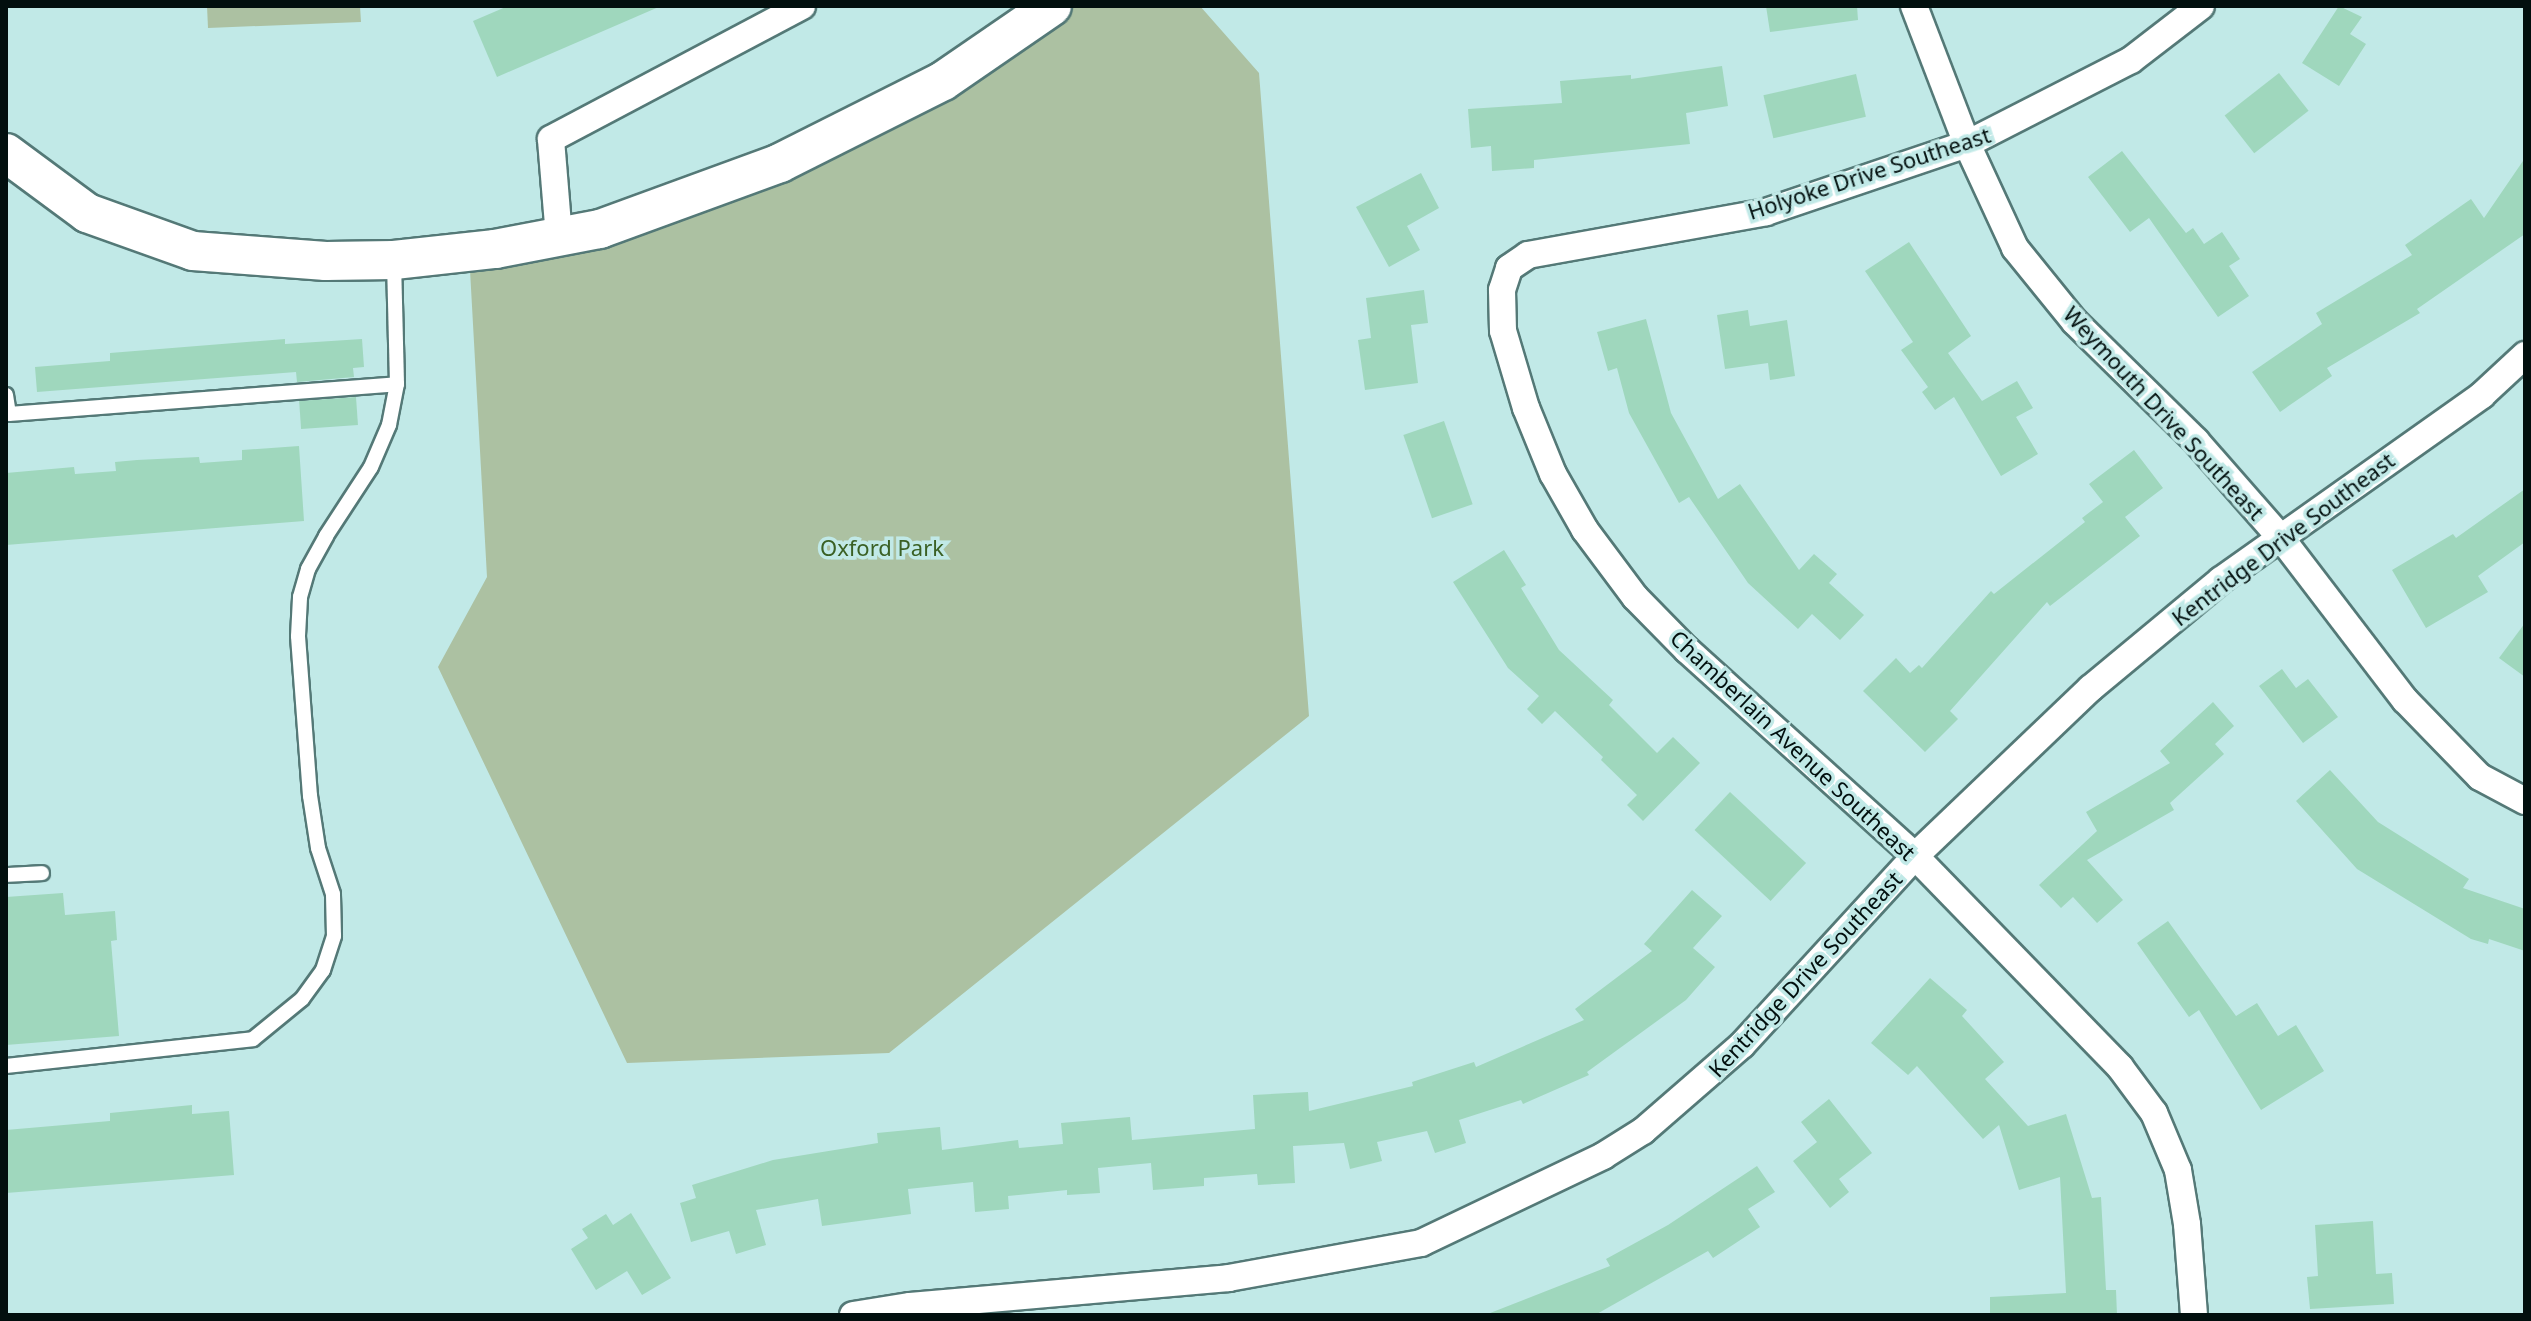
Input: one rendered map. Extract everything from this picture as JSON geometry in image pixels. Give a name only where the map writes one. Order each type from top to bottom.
[{"type":"street","points":[[559,237],[551,139],[802,6]]},
{"type":"street","points":[[6,153],[87,213],[193,251],[326,261],[394,260],[495,249],[600,229],[780,163],[943,81],[1052,6]]},
{"type":"street","name":"Weymouth Drive Southeast","points":[[1914,6],[1967,144],[2015,248],[2075,322],[2196,441],[2281,538],[2405,700],[2480,777],[2525,801]]},
{"type":"street","name":"Holyoke Drive Southeast","points":[[1509,268],[1528,255],[1766,212],[1967,144],[2131,60],[2201,6]]},
{"type":"street","name":"Chamberlain Avenue Southeast","points":[[1509,268],[1502,290],[1503,331],[1526,408],[1553,474],[1585,530],[1635,597],[1687,650],[1915,856],[2120,1067],[2154,1113],[2178,1170],[2187,1224],[2194,1315]]},
{"type":"street","name":"Kentridge Drive Southeast","points":[[853,1315],[910,1306],[1229,1278],[1421,1243],[1603,1156],[1643,1131],[1742,1045],[1915,856],[2091,688],[2221,580],[2482,395],[2525,355]]},
{"type":"lane","points":[[6,1066],[253,1039],[302,999],[323,970],[334,936],[333,894],[318,848],[310,796],[298,636],[300,597],[308,569],[371,467],[389,425],[397,384],[394,260]]},
{"type":"lane","points":[[6,395],[7,414],[397,384]]},
{"type":"lane","points":[[6,875],[42,873]]},
{"type":"green space","points":[[207,6],[360,6],[361,22],[208,28]]},
{"type":"green space","name":"Oxford Park","points":[[1052,6],[1200,6],[1259,73],[1309,716],[889,1053],[627,1063],[438,667],[487,577],[469,252],[780,163]]},
{"type":"building","points":[[508,6],[661,6],[497,77],[473,21]]},
{"type":"building","points":[[1766,6],[1857,6],[1858,20],[1770,32]]},
{"type":"building","points":[[2339,6],[2362,17],[2350,34],[2366,44],[2339,86],[2302,63]]},
{"type":"building","points":[[1722,66],[1728,106],[1686,113],[1690,144],[1534,160],[1534,168],[1492,171],[1491,146],[1471,148],[1468,109],[1562,103],[1560,81],[1631,75],[1631,79]]},
{"type":"building","points":[[2279,73],[2309,111],[2254,153],[2225,115]]},
{"type":"building","points":[[1856,74],[1866,117],[1773,138],[1763,95]]},
{"type":"building","points":[[2122,151],[2186,233],[2193,228],[2204,244],[2222,232],[2240,259],[2229,266],[2249,296],[2218,317],[2149,218],[2130,232],[2088,177]]},
{"type":"building","points":[[2525,158],[2525,234],[2417,309],[2420,313],[2327,368],[2332,376],[2280,412],[2252,372],[2322,324],[2316,313],[2412,255],[2405,245],[2471,199],[2484,218]]},
{"type":"building","points":[[1421,173],[1439,208],[1407,226],[1420,250],[1389,267],[1356,207]]},
{"type":"building","points":[[1909,242],[1971,336],[1948,353],[1982,401],[2017,381],[2033,408],[2016,417],[2038,454],[2001,476],[1954,397],[1935,410],[1922,392],[1928,387],[1901,350],[1913,342],[1865,271]]},
{"type":"building","points":[[1424,290],[1428,323],[1411,325],[1418,383],[1365,390],[1358,340],[1371,338],[1366,298]]},
{"type":"building","points":[[1748,310],[1750,326],[1787,320],[1795,376],[1770,380],[1768,363],[1725,369],[1717,315]]},
{"type":"building","points":[[1646,319],[1671,413],[1718,499],[1740,484],[1799,570],[1814,554],[1837,574],[1829,583],[1864,615],[1840,640],[1812,614],[1798,629],[1748,583],[1689,497],[1679,503],[1629,413],[1617,368],[1608,371],[1597,332]]},
{"type":"building","points":[[285,339],[285,344],[362,339],[364,367],[353,368],[354,377],[297,382],[296,372],[37,392],[35,367],[110,361],[110,353]]},
{"type":"building","points":[[356,397],[358,425],[301,429],[299,401]]},
{"type":"building","points":[[1444,421],[1473,504],[1432,518],[1403,435]]},
{"type":"building","points":[[299,446],[304,521],[6,545],[6,473],[74,467],[75,474],[116,471],[115,462],[137,460],[199,457],[200,463],[242,460],[242,450]]},
{"type":"building","points":[[2134,450],[2163,488],[2125,517],[2140,536],[2050,606],[2047,602],[1950,711],[1958,719],[1925,752],[1863,691],[1896,658],[1910,673],[1919,665],[1922,668],[1991,591],[1994,594],[2085,522],[2082,518],[2103,502],[2089,484]]},
{"type":"building","points":[[2525,489],[2525,542],[2478,576],[2488,592],[2426,628],[2392,570],[2453,534],[2456,538]]},
{"type":"building","points":[[1504,550],[1526,585],[1521,588],[1559,650],[1613,700],[1609,705],[1657,753],[1673,737],[1700,763],[1643,821],[1627,805],[1637,795],[1601,760],[1603,757],[1555,711],[1542,724],[1527,709],[1539,696],[1508,668],[1453,582]]},
{"type":"building","points":[[2525,623],[2525,677],[2499,658]]},
{"type":"building","points":[[2282,669],[2296,688],[2308,679],[2338,717],[2303,743],[2259,686]]},
{"type":"building","points":[[2213,702],[2234,726],[2215,744],[2224,754],[2170,803],[2174,810],[2087,860],[2123,900],[2097,923],[2073,897],[2061,908],[2039,885],[2097,831],[2086,812],[2170,763],[2160,751]]},
{"type":"building","points":[[2330,770],[2378,822],[2469,879],[2463,888],[2525,909],[2525,951],[2489,939],[2488,944],[2471,939],[2357,869],[2296,801]]},
{"type":"building","points":[[1730,792],[1806,863],[1771,901],[1695,830]]},
{"type":"building","points":[[1692,890],[1722,916],[1693,948],[1715,967],[1686,1000],[1587,1072],[1589,1075],[1523,1104],[1521,1100],[1459,1120],[1466,1143],[1435,1153],[1427,1131],[1377,1142],[1382,1161],[1350,1169],[1344,1143],[1293,1146],[1295,1183],[1258,1185],[1257,1174],[1204,1178],[1204,1186],[1153,1190],[1151,1163],[1098,1168],[1100,1193],[1067,1195],[1067,1190],[1008,1196],[1009,1209],[975,1212],[973,1182],[908,1189],[911,1214],[822,1226],[818,1199],[756,1210],[766,1245],[736,1254],[729,1231],[691,1242],[680,1203],[696,1198],[692,1185],[773,1160],[878,1143],[877,1133],[940,1127],[942,1150],[1018,1140],[1019,1148],[1063,1144],[1061,1123],[1130,1117],[1132,1140],[1255,1129],[1253,1095],[1308,1092],[1309,1111],[1413,1086],[1412,1082],[1474,1062],[1476,1067],[1584,1020],[1575,1009],[1652,951],[1644,944]]},
{"type":"building","points":[[63,893],[65,915],[115,911],[117,940],[111,941],[119,1036],[6,1045],[6,897]]},
{"type":"building","points":[[2168,921],[2236,1016],[2257,1003],[2278,1036],[2296,1025],[2324,1071],[2261,1110],[2199,1010],[2189,1017],[2137,943]]},
{"type":"building","points":[[1930,978],[1967,1010],[1962,1016],[2004,1062],[1985,1079],[2028,1126],[2066,1114],[2092,1198],[2101,1197],[2106,1290],[2116,1290],[2117,1315],[1990,1315],[1990,1297],[2066,1293],[2060,1177],[2019,1190],[1999,1125],[1983,1139],[1917,1066],[1908,1075],[1871,1043]]},
{"type":"building","points":[[1829,1099],[1872,1153],[1839,1179],[1849,1192],[1830,1208],[1793,1161],[1817,1142],[1801,1122]]},
{"type":"building","points":[[192,1105],[192,1114],[229,1111],[234,1175],[6,1193],[6,1130],[110,1121],[110,1113]]},
{"type":"building","points":[[1757,1166],[1775,1192],[1748,1209],[1760,1227],[1713,1258],[1708,1251],[1595,1315],[1485,1315],[1610,1266],[1606,1259],[1668,1225]]},
{"type":"building","points":[[631,1213],[671,1278],[642,1295],[627,1271],[596,1290],[571,1249],[588,1238],[582,1229],[606,1214],[613,1225]]},
{"type":"building","points":[[2373,1221],[2376,1274],[2392,1273],[2394,1304],[2310,1309],[2307,1277],[2318,1276],[2315,1225]]}]
